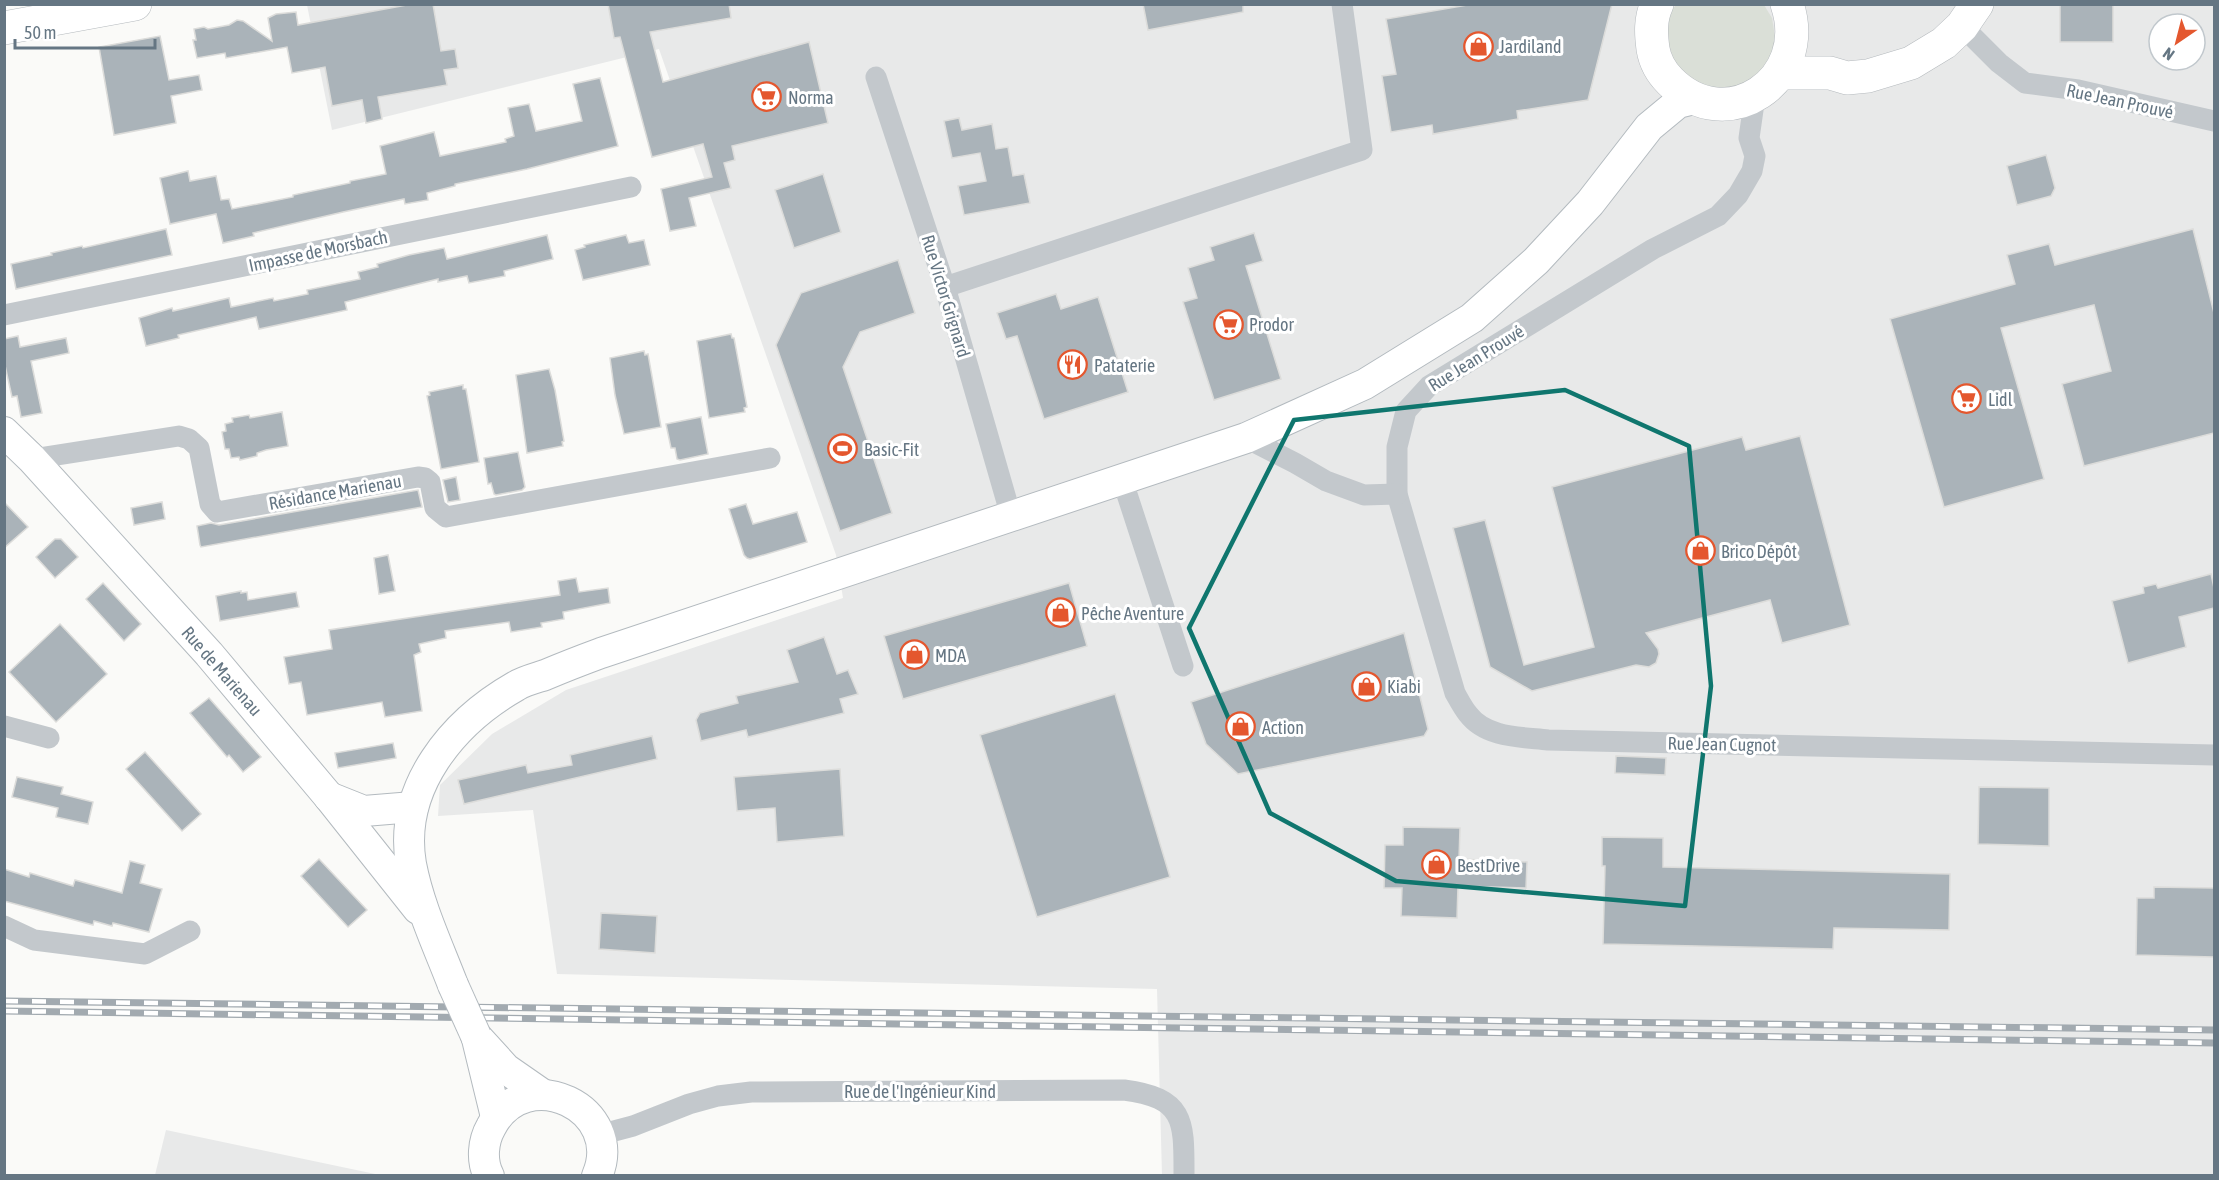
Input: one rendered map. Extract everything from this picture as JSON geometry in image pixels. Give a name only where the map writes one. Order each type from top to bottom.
[{"type":"main road","points":[[4,28],[135,4]]},
{"type":"main road","points":[[1657,4],[1650,33],[1654,55],[1664,75],[1678,89],[1705,101]]},
{"type":"main road","points":[[496,1117],[476,1036],[428,921],[411,863],[410,822],[417,792],[431,764],[454,734],[477,713],[517,686],[601,653],[1246,438],[1365,384],[1472,318],[1536,261],[1590,203],[1649,127],[1678,103],[1705,101],[1736,103],[1755,96],[1769,86],[1781,73],[1789,57],[1793,39],[1792,19],[1787,4]]},
{"type":"main road","points":[[1781,73],[1830,74],[1847,78],[1868,76],[1911,63],[1944,43],[1969,15]]},
{"type":"main road","points":[[1793,39],[1830,74]]},
{"type":"main road","points":[[1649,127],[1664,75]]},
{"type":"main road","name":"Rue de Marienau","points":[[4,432],[32,459],[209,654],[330,797],[428,921]]},
{"type":"main road","points":[[330,797],[364,811],[412,807]]},
{"type":"main road","points":[[476,1036],[506,1069],[542,1094]]},
{"type":"main road","points":[[489,1176],[484,1153],[487,1134],[496,1117],[508,1105],[524,1097],[542,1094],[560,1097],[577,1105],[591,1119],[599,1135],[602,1154],[597,1176]]},
{"type":"street","points":[[945,287],[1362,150],[1342,4]]},
{"type":"street","name":"Rue Jean Prouvé","points":[[1969,15],[1999,63],[2025,83],[2078,90],[2214,121]]},
{"type":"street","name":"Rue Victor Grignard","points":[[876,77],[945,287],[1011,516]]},
{"type":"street","points":[[1749,138],[1755,96]]},
{"type":"street","points":[[1705,101],[1749,138]]},
{"type":"street","name":"Rue Jean Prouvé","points":[[1397,494],[1397,447],[1406,411],[1429,386],[1653,249],[1718,216],[1738,195],[1752,171],[1755,156],[1749,138]]},
{"type":"street","name":"Impasse de Morsbach","points":[[4,315],[632,187]]},
{"type":"street","name":"Résidance Marienau","points":[[32,459],[179,436],[189,439],[200,448],[210,504],[217,512],[418,477],[430,482],[435,508],[447,517],[770,458]]},
{"type":"street","points":[[1246,438],[1295,462],[1326,482],[1364,495],[1397,494]]},
{"type":"street","points":[[1122,479],[1183,666]]},
{"type":"street","name":"Rue Jean Cugnot","points":[[1397,494],[1455,693],[1474,722],[1500,735],[1548,740],[2214,755]]},
{"type":"street","points":[[4,726],[49,738]]},
{"type":"street","points":[[4,926],[34,940],[145,954],[190,931]]},
{"type":"street","name":"Rue de l'Ingénieur Kind","points":[[599,1135],[633,1126],[689,1104],[718,1096],[750,1092],[1124,1090],[1155,1097],[1167,1103],[1176,1112],[1182,1126],[1184,1176]]},
{"type":"highlighted area","points":[[1565,390],[1689,446],[1711,686],[1685,906],[1396,881],[1270,813],[1189,628],[1294,420]]},
{"type":"shaded area","points":[[307,5],[2214,5],[2214,1175],[1162,1175],[1157,989],[557,974],[533,810],[438,816],[440,785],[492,734],[566,690],[843,598],[836,555],[659,49],[332,130]]},
{"type":"shaded area","points":[[1676,5],[1764,5],[1772,18],[1775,37],[1773,55],[1764,71],[1733,91],[1697,87],[1671,62],[1666,27],[1671,11]]},
{"type":"shaded area","points":[[166,1130],[380,1175],[155,1175]]},
{"type":"building","points":[[412,4],[433,4],[441,51],[455,49],[458,68],[444,70],[447,85],[378,97],[382,119],[366,123],[362,100],[332,106],[325,67],[292,73],[287,47],[226,58],[225,53],[197,58],[193,40],[196,40],[194,29],[229,25],[237,20],[243,21],[272,41],[268,18],[276,14],[296,12],[298,25]]},
{"type":"building","points":[[608,4],[729,4],[731,18],[650,32],[663,82],[809,42],[828,123],[732,146],[735,160],[724,163],[731,188],[689,198],[696,226],[670,231],[661,189],[712,177],[703,144],[652,157],[620,37],[614,38]]},
{"type":"building","points":[[1143,4],[1243,4],[1243,12],[1148,30]]},
{"type":"building","name":"Jardiland","points":[[1473,4],[1612,4],[1588,100],[1517,111],[1518,119],[1433,134],[1432,125],[1391,132],[1382,76],[1396,74],[1386,19]]},
{"type":"building","points":[[2060,4],[2113,4],[2113,42],[2060,42]]},
{"type":"building","points":[[160,36],[169,80],[199,75],[202,90],[171,96],[176,123],[114,135],[99,47]]},
{"type":"building","points":[[600,78],[618,146],[455,184],[455,186],[427,193],[428,200],[405,204],[404,199],[253,233],[254,236],[223,243],[216,214],[170,224],[160,178],[188,171],[190,181],[216,176],[221,200],[229,199],[232,209],[293,197],[293,195],[386,174],[380,146],[434,132],[440,156],[506,142],[505,139],[514,136],[508,108],[529,104],[536,131],[582,121],[573,84]]},
{"type":"building","points":[[959,118],[962,130],[992,124],[996,149],[1008,147],[1013,176],[1024,174],[1030,203],[964,215],[958,186],[986,181],[980,153],[952,158],[944,121]]},
{"type":"building","points":[[2046,155],[2055,188],[2051,196],[2017,205],[2007,166]]},
{"type":"building","points":[[823,174],[841,232],[794,248],[775,190]]},
{"type":"building","points":[[166,229],[172,255],[16,289],[11,264],[82,246],[83,248]]},
{"type":"building","points":[[2193,229],[2214,313],[2214,433],[2084,466],[2062,384],[2111,371],[2094,305],[2001,328],[2044,479],[1944,507],[1890,319],[2015,284],[2007,255],[2049,244],[2055,265]]},
{"type":"building","points":[[1254,233],[1263,261],[1246,266],[1281,379],[1214,400],[1183,302],[1197,298],[1188,268],[1214,260],[1210,247]]},
{"type":"building","points":[[547,235],[553,259],[504,271],[505,276],[469,283],[467,276],[438,282],[438,279],[345,302],[347,310],[259,329],[256,317],[178,335],[179,338],[146,346],[139,318],[172,308],[173,311],[229,298],[231,307],[273,298],[274,301],[308,294],[307,290],[360,279],[358,272],[409,255],[444,248],[447,259]]},
{"type":"building","points":[[626,235],[629,243],[644,240],[650,265],[583,280],[575,250],[585,247],[584,245]]},
{"type":"building","points":[[898,260],[915,313],[860,332],[843,367],[892,513],[840,531],[776,345],[801,293]]},
{"type":"building","name":"Pataterie","points":[[1056,294],[1061,309],[1098,297],[1128,392],[1044,419],[1017,336],[1006,339],[997,313]]},
{"type":"building","points":[[731,334],[734,338],[747,407],[744,408],[745,412],[709,418],[697,341]]},
{"type":"building","points":[[18,336],[20,347],[66,338],[69,353],[31,361],[42,413],[21,417],[17,396],[12,397],[4,361],[4,339]]},
{"type":"building","points":[[644,351],[645,355],[648,354],[661,427],[624,434],[610,358]]},
{"type":"building","points":[[549,369],[555,390],[563,446],[527,453],[516,375]]},
{"type":"building","points":[[463,385],[463,389],[466,389],[479,462],[441,469],[427,396],[430,395],[429,392]]},
{"type":"building","points":[[282,412],[288,446],[266,450],[257,453],[257,456],[240,460],[239,457],[231,458],[229,449],[225,449],[222,432],[226,431],[225,424],[233,422],[232,418],[249,415],[250,418]]},
{"type":"building","points":[[701,417],[708,454],[677,459],[675,448],[671,448],[666,424]]},
{"type":"building","name":"Brico Dépôt","points":[[1800,436],[1850,625],[1782,643],[1770,600],[1646,633],[1659,654],[1656,663],[1649,667],[1636,665],[1532,691],[1490,667],[1453,528],[1485,520],[1524,665],[1594,647],[1552,487],[1742,437],[1746,450]]},
{"type":"building","points":[[518,452],[525,487],[522,490],[494,494],[491,483],[488,484],[484,458]]},
{"type":"building","points":[[456,477],[460,500],[448,502],[443,480]]},
{"type":"building","points":[[418,490],[422,507],[201,547],[200,545],[197,526],[211,523],[219,525]]},
{"type":"building","points":[[4,502],[28,527],[4,548]]},
{"type":"building","points":[[162,502],[165,519],[134,525],[131,508]]},
{"type":"building","points":[[746,504],[753,524],[797,512],[807,542],[747,558],[729,509]]},
{"type":"building","points":[[55,539],[61,539],[78,557],[55,578],[36,557]]},
{"type":"building","points":[[388,555],[395,591],[379,594],[374,558]]},
{"type":"building","points":[[2211,574],[2214,608],[2179,617],[2186,647],[2128,663],[2112,601],[2144,593],[2143,587],[2156,584],[2158,588]]},
{"type":"building","points":[[576,578],[579,592],[608,588],[610,603],[563,612],[564,619],[541,623],[542,627],[511,632],[509,622],[445,631],[446,638],[419,644],[421,652],[414,655],[422,711],[385,717],[382,702],[307,715],[301,682],[289,684],[284,657],[332,649],[329,630],[560,595],[558,581]]},
{"type":"building","points":[[103,583],[141,624],[124,641],[86,599]]},
{"type":"building","points":[[1069,583],[1087,646],[903,699],[884,636]]},
{"type":"building","points":[[241,591],[241,593],[247,592],[248,600],[296,592],[299,607],[220,621],[216,596]]},
{"type":"building","points":[[60,624],[107,674],[56,722],[9,672]]},
{"type":"building","points":[[1404,633],[1428,729],[1424,736],[1238,774],[1206,744],[1191,702]]},
{"type":"building","points":[[824,637],[837,674],[848,670],[858,694],[840,699],[844,713],[748,737],[746,730],[701,741],[696,720],[700,713],[738,703],[736,696],[798,682],[787,650]]},
{"type":"building","points":[[1115,694],[1170,877],[1037,917],[980,735]]},
{"type":"building","points":[[209,698],[261,757],[243,772],[229,755],[227,757],[190,713]]},
{"type":"building","points":[[652,736],[657,759],[464,804],[458,780],[526,765],[528,773],[572,765],[570,755]]},
{"type":"building","points":[[393,743],[396,758],[338,768],[335,753]]},
{"type":"building","points":[[145,752],[201,814],[182,831],[126,769]]},
{"type":"building","points":[[1616,756],[1666,758],[1665,775],[1615,773]]},
{"type":"building","points":[[840,769],[844,836],[777,842],[775,808],[737,811],[734,777]]},
{"type":"building","points":[[17,777],[63,787],[61,794],[93,802],[88,824],[56,817],[58,808],[12,797]]},
{"type":"building","points":[[1979,787],[2049,788],[2049,846],[1978,844]]},
{"type":"building","points":[[1403,827],[1460,828],[1459,859],[1527,862],[1526,888],[1458,886],[1457,918],[1401,916],[1402,888],[1384,888],[1385,845],[1403,845]]},
{"type":"building","points":[[1602,837],[1663,838],[1663,867],[1950,874],[1949,930],[1834,928],[1833,949],[1603,944],[1605,866],[1602,866]]},
{"type":"building","points":[[319,859],[367,910],[348,927],[301,876]]},
{"type":"building","points":[[130,861],[145,865],[140,883],[162,889],[149,932],[113,923],[112,926],[94,921],[93,925],[4,901],[4,869],[29,877],[30,873],[73,886],[75,880],[122,893]]},
{"type":"building","points":[[2154,887],[2214,888],[2214,957],[2136,955],[2137,898],[2154,898]]},
{"type":"building","points":[[601,913],[657,916],[655,953],[599,949]]},
{"type":"railway","points":[[4,1001],[2214,1030]]},
{"type":"railway","points":[[4,1011],[2214,1043]]},
{"type":"place","name":"Jardiland","points":[[1478,46]]},
{"type":"place","name":"Norma","points":[[767,97]]},
{"type":"place","name":"Prodor","points":[[1228,324]]},
{"type":"place","name":"Pataterie","points":[[1073,365]]},
{"type":"place","name":"Lidl","points":[[1967,399]]},
{"type":"place","name":"Basic-Fit","points":[[843,449]]},
{"type":"place","name":"Brico Dépôt","points":[[1700,551]]},
{"type":"place","name":"Pêche Aventure","points":[[1060,613]]},
{"type":"place","name":"MDA","points":[[914,655]]},
{"type":"place","name":"Kiabi","points":[[1366,686]]},
{"type":"place","name":"Action","points":[[1241,727]]},
{"type":"place","name":"BestDrive","points":[[1436,865]]}]
